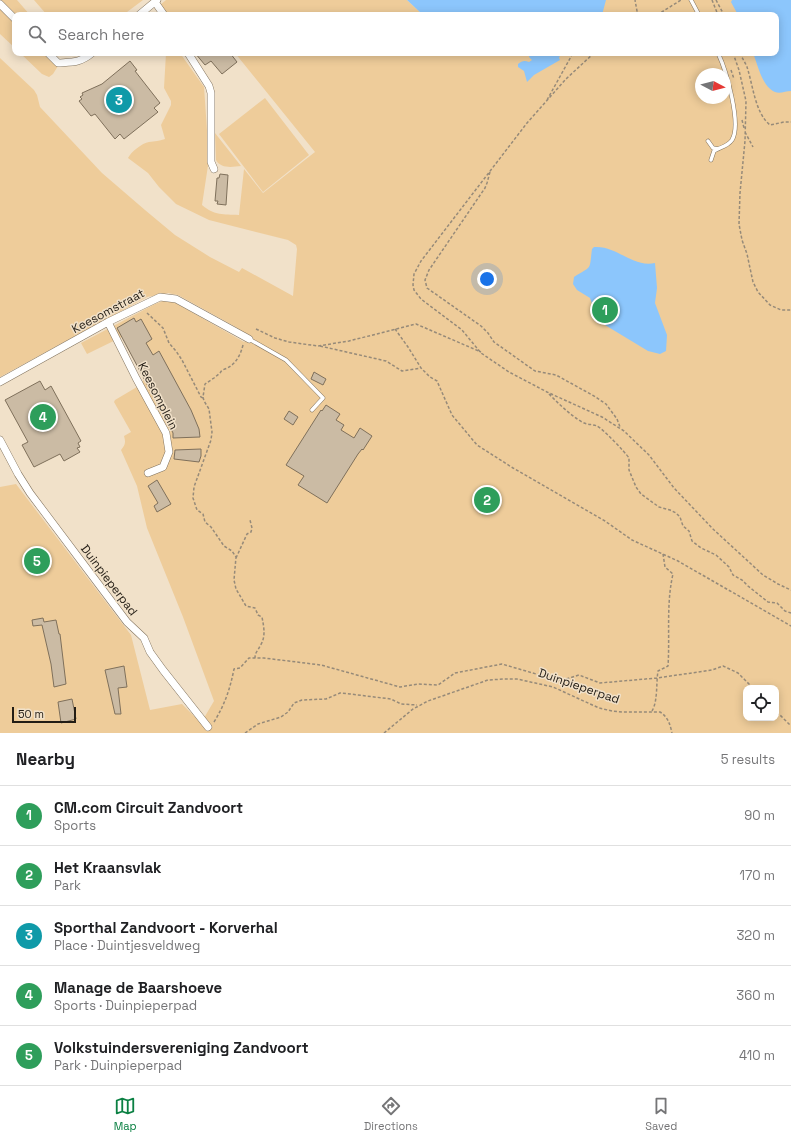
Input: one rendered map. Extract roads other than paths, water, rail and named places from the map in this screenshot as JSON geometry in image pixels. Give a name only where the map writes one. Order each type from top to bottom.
[{"type":"street","points":[[143,12],[156,1],[162,12]]},
{"type":"street","points":[[0,4],[12,16]]},
{"type":"street","points":[[51,56],[58,63],[84,60],[89,56]]},
{"type":"street","points":[[190,56],[209,86],[211,93],[211,162],[214,169]]},
{"type":"street","name":"Keesomstraat","points":[[0,382],[108,322],[160,297],[171,298],[247,341]]},
{"type":"street","name":"Keesomplein","points":[[108,322],[166,433],[169,452],[163,467],[148,474]]},
{"type":"street","name":"Duinpieperpad","points":[[0,440],[30,494],[127,622],[144,638],[150,652],[163,670],[210,725]]},
{"type":"lane","points":[[691,0],[697,12]]},
{"type":"lane","points":[[711,160],[712,154],[731,141],[735,128],[728,83],[719,56]]},
{"type":"lane","points":[[708,141],[714,148],[718,149]]},
{"type":"lane","points":[[247,341],[286,360],[323,398],[312,410]]},
{"type":"water","points":[[407,0],[606,0],[603,12],[420,12]]},
{"type":"water","points":[[732,0],[791,0],[791,91],[777,93],[771,89],[764,81],[754,56],[779,56],[779,12],[736,12],[731,2]]},
{"type":"water","points":[[560,56],[560,60],[534,75],[527,82],[524,71],[518,67],[518,64],[523,61],[529,62],[532,60],[529,57]]},
{"type":"water","points":[[594,247],[610,249],[639,262],[647,264],[655,263],[657,288],[655,303],[667,335],[666,351],[660,354],[648,351],[605,325],[595,312],[590,298],[577,290],[573,284],[574,277],[589,267],[592,249]]},
{"type":"place","name":"Sporthal Zandvoort - Korverhal","points":[[119,100]]},
{"type":"place","name":"CM.com Circuit Zandvoort","points":[[605,310]]},
{"type":"place","name":"Manage de Baarshoeve","points":[[43,417]]},
{"type":"place","name":"Het Kraansvlak","points":[[487,500]]},
{"type":"place","name":"Volkstuindersvereniging Zandvoort","points":[[37,561]]}]
